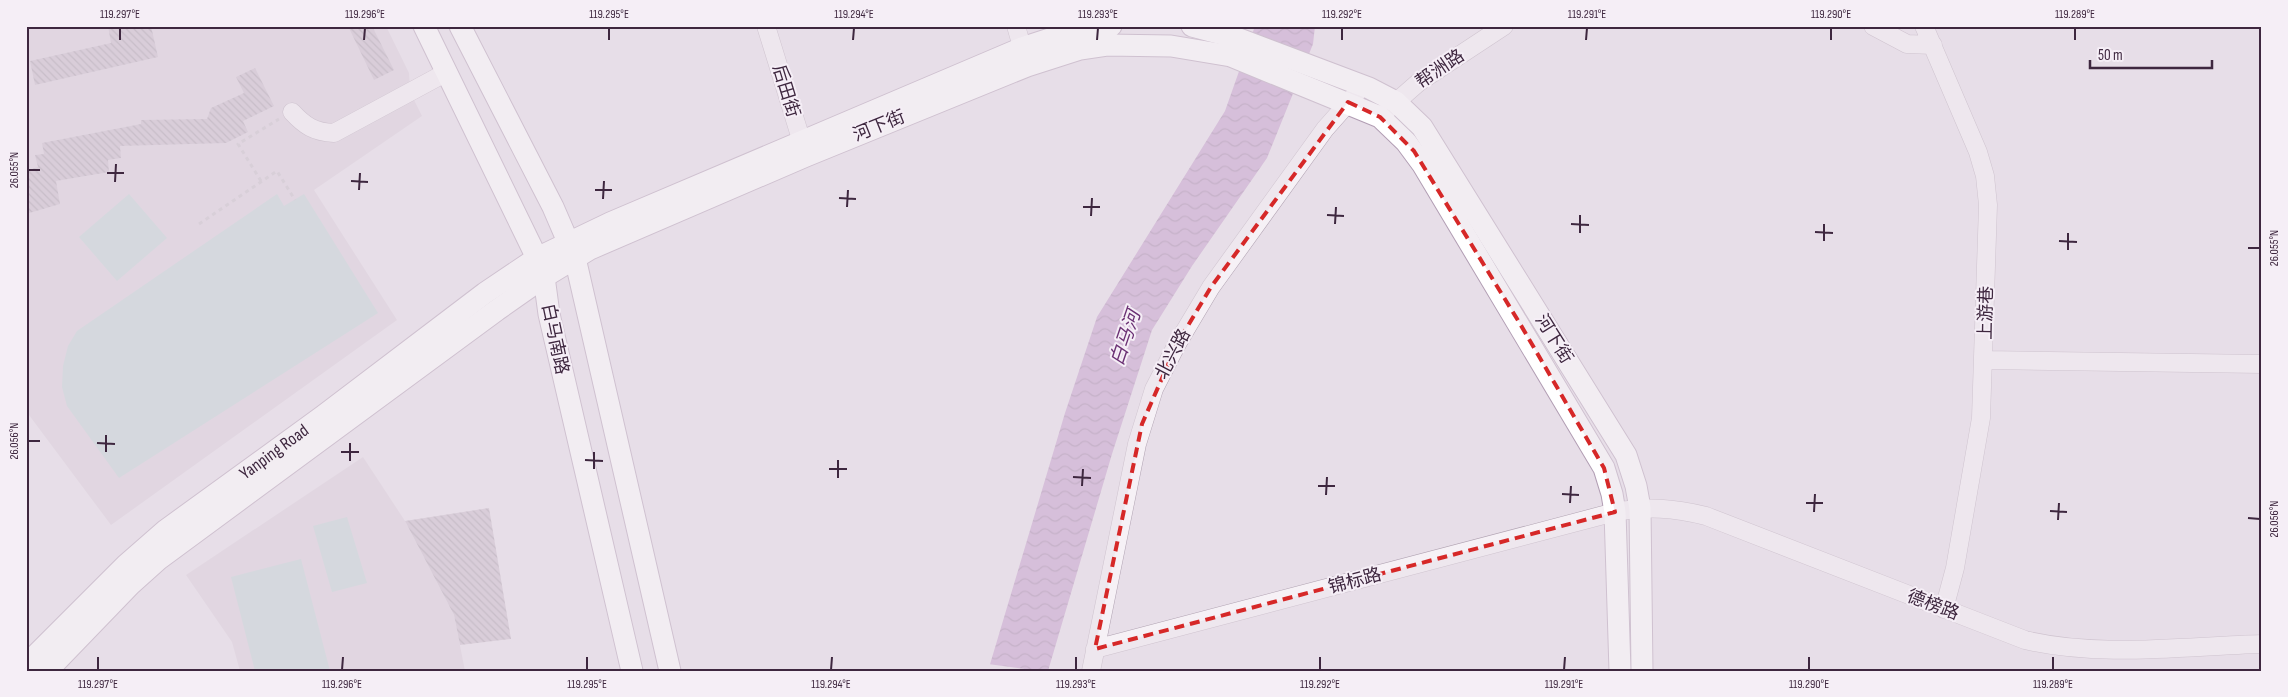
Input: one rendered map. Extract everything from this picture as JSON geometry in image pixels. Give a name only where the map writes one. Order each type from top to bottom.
[{"type":"main road","name":"白马南路","points":[[424,26],[540,267],[548,314],[632,671]]},
{"type":"main road","points":[[460,26],[572,250],[670,671]]},
{"type":"main road","name":"河下街","points":[[540,267],[572,250],[617,237],[804,148],[1025,57],[1065,34],[1111,26]]},
{"type":"main road","points":[[1192,26],[1233,46],[1328,84]]},
{"type":"main road","name":"河下街","points":[[1025,57],[1115,44],[1233,46]]},
{"type":"main road","name":"河下街","points":[[1328,84],[1363,86],[1396,102],[1414,118],[1430,139],[1626,455],[1636,486],[1640,508],[1642,671]]},
{"type":"main road","name":"河下街","points":[[1328,84],[1348,102],[1380,117],[1414,151],[1519,322],[1604,468],[1616,512],[1620,671]]},
{"type":"main road","name":"Yanping Road","points":[[26,665],[126,566],[166,530],[323,416],[484,293],[540,267]]},
{"type":"main road","name":"Yanping Road","points":[[47,671],[130,585],[160,559],[540,267]]},
{"type":"street","name":"后田街","points":[[766,26],[804,148]]},
{"type":"street","points":[[1016,26],[1025,57]]},
{"type":"street","name":"帮洲路","points":[[1380,117],[1419,82],[1504,26]]},
{"type":"street","points":[[1873,26],[1907,44],[1933,45]]},
{"type":"street","name":"上游巷","points":[[1924,26],[1967,121],[1985,176],[1988,206],[1985,360],[1977,450],[1955,568],[1944,609]]},
{"type":"street","points":[[292,112],[305,126],[320,133],[334,133],[447,72]]},
{"type":"street","name":"北兴路","points":[[1091,671],[1137,444],[1157,382],[1211,287],[1314,144],[1363,86]]},
{"type":"street","points":[[1985,360],[2262,364]]},
{"type":"street","name":"德榜路","points":[[1616,512],[1640,508],[1667,508],[1706,516],[2025,640],[2052,646],[2106,649],[2262,644]]},
{"type":"street","name":"锦标路","points":[[1095,649],[1616,512]]},
{"type":"path","points":[[261,181],[238,144],[292,112]]},
{"type":"path","points":[[199,224],[277,171],[295,200]]},
{"type":"highlighted area","points":[[1348,102],[1380,117],[1414,151],[1519,322],[1604,468],[1615,512],[1095,649],[1142,424],[1177,344],[1211,287]]},
{"type":"shaded area","points":[[26,26],[386,26],[409,73],[410,92],[422,116],[314,190],[397,320],[111,525],[26,411]]},
{"type":"shaded area","points":[[129,194],[167,238],[117,281],[79,237]]},
{"type":"shaded area","points":[[277,194],[284,206],[304,194],[378,313],[119,478],[67,406],[62,387],[63,366],[68,346],[77,331]]},
{"type":"shaded area","points":[[363,457],[405,521],[454,615],[465,671],[240,671],[232,642],[186,575]]},
{"type":"shaded area","points":[[347,517],[367,583],[332,592],[313,526]]},
{"type":"shaded area","points":[[301,559],[330,671],[255,671],[231,577]]},
{"type":"water","name":"白马河","points":[[1255,26],[1315,26],[1313,44],[1267,158],[1192,266],[1152,330],[1112,454],[1048,671],[988,671],[1065,413],[1097,317],[1225,111]]},
{"type":"pier","points":[[988,664],[1039,671],[986,671]]},
{"type":"building","points":[[108,26],[151,26],[158,57],[35,85],[30,61],[111,43]]},
{"type":"building","points":[[348,26],[372,26],[394,70],[374,80]]},
{"type":"building","points":[[255,68],[274,106],[243,121],[248,132],[226,143],[120,146],[121,158],[108,160],[109,172],[56,181],[60,204],[26,214],[26,171],[38,167],[35,155],[44,154],[42,143],[141,124],[141,120],[207,119],[211,108],[244,93],[236,77]]},
{"type":"building","points":[[489,508],[511,639],[460,645],[454,615],[405,521]]}]
